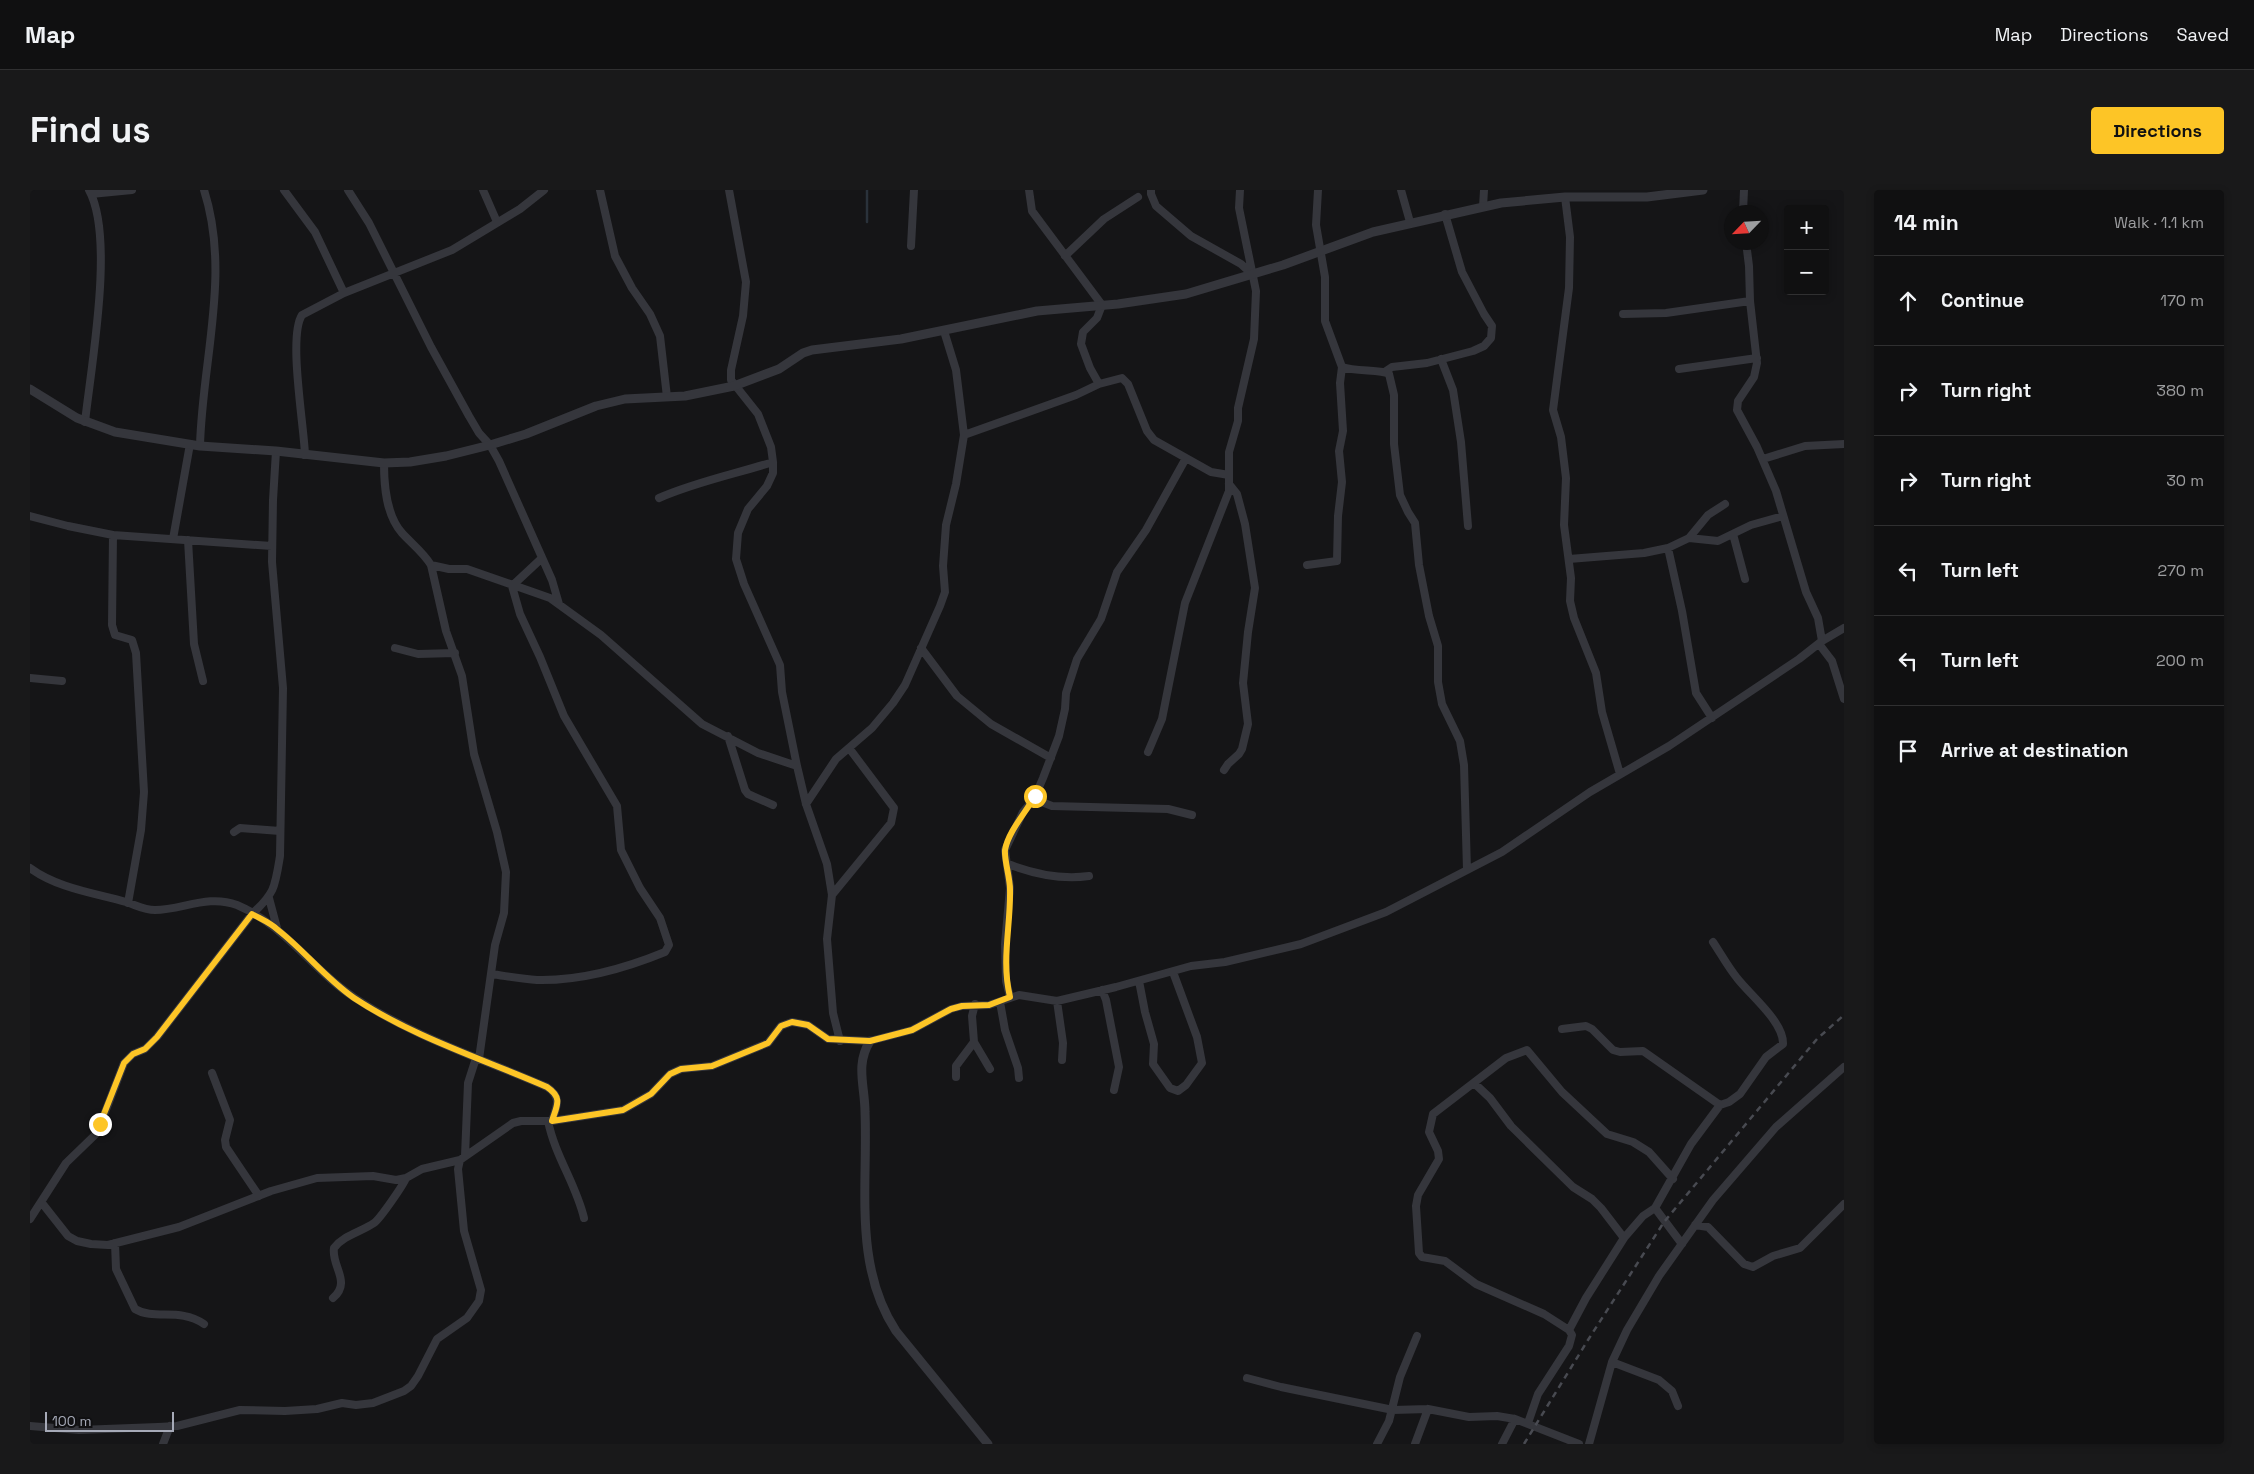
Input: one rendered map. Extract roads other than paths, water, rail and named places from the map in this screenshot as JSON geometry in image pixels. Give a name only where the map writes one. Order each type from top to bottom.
[{"type":"street","points":[[86,422],[101,260],[97,213],[90,192],[132,190]]},
{"type":"street","points":[[200,446],[201,412],[216,303],[212,221],[204,190]]},
{"type":"street","points":[[284,190],[315,232],[344,293]]},
{"type":"street","points":[[348,190],[368,221],[393,274],[469,416],[479,433],[490,445],[542,558],[560,604]]},
{"type":"street","points":[[483,190],[497,222]]},
{"type":"street","points":[[305,454],[298,368],[298,321],[302,315],[314,307],[344,293],[452,250],[520,209],[544,190]]},
{"type":"street","points":[[600,190],[615,256],[632,288],[650,314],[660,336],[667,397]]},
{"type":"street","points":[[729,190],[746,282],[742,322],[731,370],[734,386],[749,401],[758,414],[771,447],[773,462],[773,473],[767,486],[748,509],[738,533],[736,559],[744,584],[780,665],[782,692],[797,766],[806,804],[822,846],[832,895],[828,939],[833,1013],[840,1041]]},
{"type":"street","points":[[911,246],[914,190]]},
{"type":"street","points":[[1029,190],[1032,211],[1102,306]]},
{"type":"street","points":[[1151,190],[1150,194],[1156,206],[1191,236],[1241,264],[1253,275]]},
{"type":"street","points":[[1148,752],[1162,719],[1185,603],[1226,500],[1231,444],[1238,421],[1238,408],[1254,339],[1256,302],[1253,275],[1239,208],[1240,190]]},
{"type":"street","points":[[1307,565],[1337,561],[1338,516],[1342,482],[1340,451],[1343,431],[1340,383],[1342,367],[1325,321],[1325,277],[1316,225],[1318,190]]},
{"type":"street","points":[[1401,190],[1410,222]]},
{"type":"street","points":[[1483,207],[1484,190]]},
{"type":"street","points":[[30,389],[86,422],[115,432],[200,446],[276,451],[384,464],[410,462],[446,456],[490,445],[526,434],[596,406],[625,399],[685,396],[734,386],[779,369],[812,350],[865,345],[944,331],[1037,310],[1102,306],[1156,300],[1186,294],[1253,275],[1372,232],[1445,214],[1538,198],[1647,197],[1703,190]]},
{"type":"street","points":[[1743,205],[1744,190]]},
{"type":"street","points":[[1065,256],[1104,219],[1138,197]]},
{"type":"street","points":[[1565,197],[1570,237],[1569,288],[1553,410],[1561,437],[1566,478],[1564,525],[1571,578],[1570,601],[1574,618],[1596,673],[1602,712],[1620,774]]},
{"type":"street","points":[[1342,367],[1356,371],[1386,372],[1392,367],[1415,366],[1484,346],[1488,343],[1493,332],[1492,326],[1462,272],[1445,214]]},
{"type":"street","points":[[1747,250],[1750,301],[1757,358],[1754,377],[1739,396],[1736,406],[1738,414],[1763,459],[1776,490],[1806,592],[1818,618],[1821,642],[1832,661],[1844,699]]},
{"type":"street","points":[[1623,314],[1666,313],[1750,301]]},
{"type":"street","points":[[1099,384],[1090,368],[1081,344],[1083,332],[1097,318],[1102,306]]},
{"type":"street","points":[[806,804],[836,759],[876,724],[905,685],[945,592],[943,566],[946,525],[956,484],[964,435],[956,370],[944,331]]},
{"type":"street","points":[[1679,369],[1757,358]]},
{"type":"street","points":[[1441,359],[1453,390],[1461,442],[1468,526]]},
{"type":"street","points":[[1386,372],[1392,380],[1394,395],[1394,444],[1400,495],[1415,523],[1419,565],[1438,646],[1438,682],[1442,704],[1460,741],[1464,765],[1467,870]]},
{"type":"street","points":[[964,435],[1076,395],[1099,384],[1122,378],[1128,384],[1147,431],[1154,440],[1211,472],[1229,479],[1237,494],[1245,524],[1255,588],[1243,683],[1248,724],[1242,749],[1224,770]]},
{"type":"street","points":[[174,539],[190,444]]},
{"type":"street","points":[[1763,459],[1805,446],[1844,444]]},
{"type":"street","points":[[30,1219],[42,1203],[50,1185],[66,1163],[97,1133],[124,1063],[133,1054],[145,1049],[157,1037],[252,914],[269,898],[276,883],[280,856],[283,688],[272,546],[276,451]]},
{"type":"street","points":[[1010,997],[1006,981],[1005,944],[1010,912],[1008,864],[1005,850],[1024,812],[1034,799],[1051,758],[1059,736],[1065,709],[1066,693],[1077,659],[1101,618],[1120,565],[1146,530],[1186,458]]},
{"type":"street","points":[[659,498],[731,472],[755,468],[773,462]]},
{"type":"street","points":[[30,1426],[79,1430],[170,1426],[240,1410],[285,1411],[317,1409],[342,1403],[356,1405],[373,1402],[404,1391],[411,1386],[437,1339],[467,1318],[479,1301],[481,1290],[464,1231],[458,1169],[462,1158],[468,1084],[477,1058],[491,974],[504,913],[506,872],[497,832],[474,754],[462,676],[446,631],[431,564],[426,556],[401,531],[393,518],[384,488],[384,464]]},
{"type":"street","points":[[1569,559],[1668,548],[1689,538],[1708,515],[1725,504]]},
{"type":"street","points":[[30,516],[113,535],[272,546]]},
{"type":"street","points":[[1689,538],[1718,541],[1751,525],[1783,516]]},
{"type":"street","points":[[1733,534],[1745,579]]},
{"type":"street","points":[[113,535],[112,625],[115,635],[132,640],[136,653],[144,792],[141,830],[128,902]]},
{"type":"street","points":[[188,540],[194,644],[203,681]]},
{"type":"street","points":[[1668,548],[1682,611],[1696,693],[1712,718]]},
{"type":"street","points":[[512,586],[542,558]]},
{"type":"street","points":[[431,564],[449,569],[467,569],[512,586],[541,593],[560,604],[601,636],[702,724],[758,753],[797,766]]},
{"type":"street","points":[[491,974],[538,980],[583,976],[650,958],[665,952],[668,945],[660,918],[640,888],[621,850],[617,806],[564,716],[520,614],[512,586]]},
{"type":"street","points":[[42,1203],[68,1236],[76,1241],[91,1244],[115,1243],[179,1227],[259,1196],[316,1178],[373,1176],[396,1180],[406,1178],[422,1169],[462,1158],[513,1124],[521,1121],[550,1121],[623,1110],[651,1094],[670,1074],[681,1069],[712,1066],[768,1043],[781,1026],[792,1022],[808,1025],[828,1039],[870,1041],[912,1030],[951,1009],[975,1004],[989,1005],[1019,995],[1057,1000],[1140,981],[1191,966],[1225,962],[1301,944],[1386,912],[1502,852],[1620,774],[1670,746],[1821,642],[1842,632]]},
{"type":"street","points":[[395,648],[418,654],[455,653]]},
{"type":"street","points":[[922,648],[957,696],[991,724],[1051,758]]},
{"type":"street","points":[[30,678],[62,681]]},
{"type":"street","points":[[728,736],[745,790],[748,794],[773,805]]},
{"type":"street","points":[[832,895],[891,823],[894,808],[849,748]]},
{"type":"street","points":[[1034,799],[1052,806],[1168,809],[1192,814]]},
{"type":"street","points":[[234,832],[240,828],[280,831]]},
{"type":"street","points":[[1008,864],[1043,875],[1074,878],[1089,876]]},
{"type":"street","points":[[30,868],[40,875],[68,887],[128,902],[144,909],[156,910],[182,904],[224,902],[237,905],[277,928],[322,973],[354,998],[388,1017],[477,1058],[542,1084],[556,1093],[558,1100],[550,1121],[551,1138],[572,1181],[584,1218]]},
{"type":"street","points":[[269,898],[277,928]]},
{"type":"street","points":[[1569,1330],[1586,1298],[1624,1238],[1643,1216],[1655,1208],[1691,1144],[1720,1105],[1729,1102],[1740,1094],[1766,1057],[1783,1044],[1784,1039],[1768,1012],[1739,980],[1714,942]]},
{"type":"street","points":[[1140,981],[1145,1012],[1154,1044],[1152,1064],[1170,1088],[1178,1091],[1186,1085],[1202,1062],[1197,1037],[1173,972]]},
{"type":"street","points":[[1102,990],[1106,1000],[1119,1066],[1114,1090]]},
{"type":"street","points":[[1057,1000],[1063,1043],[1062,1060]]},
{"type":"street","points":[[1000,1002],[1005,1030],[1018,1068],[1019,1078]]},
{"type":"street","points":[[975,1004],[972,1016],[974,1042],[990,1069]]},
{"type":"street","points":[[1562,1029],[1578,1025],[1586,1026],[1592,1029],[1614,1050],[1620,1052],[1643,1051],[1720,1105]]},
{"type":"street","points":[[870,1041],[864,1051],[860,1067],[865,1110],[865,1233],[879,1296],[885,1315],[896,1331],[988,1444]]},
{"type":"street","points":[[956,1077],[956,1066],[974,1042]]},
{"type":"street","points":[[1528,1423],[1538,1394],[1572,1340],[1569,1330],[1544,1314],[1476,1284],[1445,1261],[1431,1260],[1419,1253],[1416,1206],[1418,1195],[1440,1159],[1429,1132],[1433,1114],[1506,1058],[1527,1050],[1562,1092],[1600,1128],[1612,1137],[1633,1142],[1649,1152],[1672,1179]]},
{"type":"street","points":[[1589,1444],[1612,1362],[1627,1330],[1659,1276],[1713,1200],[1776,1127],[1844,1066]]},
{"type":"street","points":[[212,1073],[230,1120],[225,1140],[226,1147],[259,1196]]},
{"type":"street","points":[[1474,1083],[1490,1098],[1512,1126],[1573,1187],[1592,1199],[1601,1208],[1624,1238]]},
{"type":"street","points":[[333,1298],[341,1289],[340,1272],[334,1260],[334,1248],[348,1237],[374,1223],[403,1185],[406,1178]]},
{"type":"street","points":[[1695,1225],[1708,1227],[1744,1264],[1753,1267],[1773,1256],[1800,1248],[1844,1204]]},
{"type":"street","points":[[1655,1208],[1682,1244]]},
{"type":"street","points":[[115,1243],[116,1269],[135,1309],[143,1313],[190,1316],[204,1324]]},
{"type":"street","points":[[1377,1444],[1393,1410],[1400,1377],[1417,1336]]},
{"type":"street","points":[[1612,1362],[1641,1371],[1659,1380],[1672,1391],[1678,1406]]},
{"type":"street","points":[[1247,1378],[1281,1387],[1393,1410],[1428,1410],[1469,1417],[1497,1416],[1515,1419],[1579,1444]]},
{"type":"street","points":[[1415,1444],[1428,1410]]},
{"type":"street","points":[[1502,1444],[1515,1419]]},
{"type":"street","points":[[163,1444],[170,1426]]},
{"type":"waterway","points":[[867,190],[867,222]]},
{"type":"railway","points":[[1524,1444],[1664,1222],[1817,1039],[1844,1015]]}]
